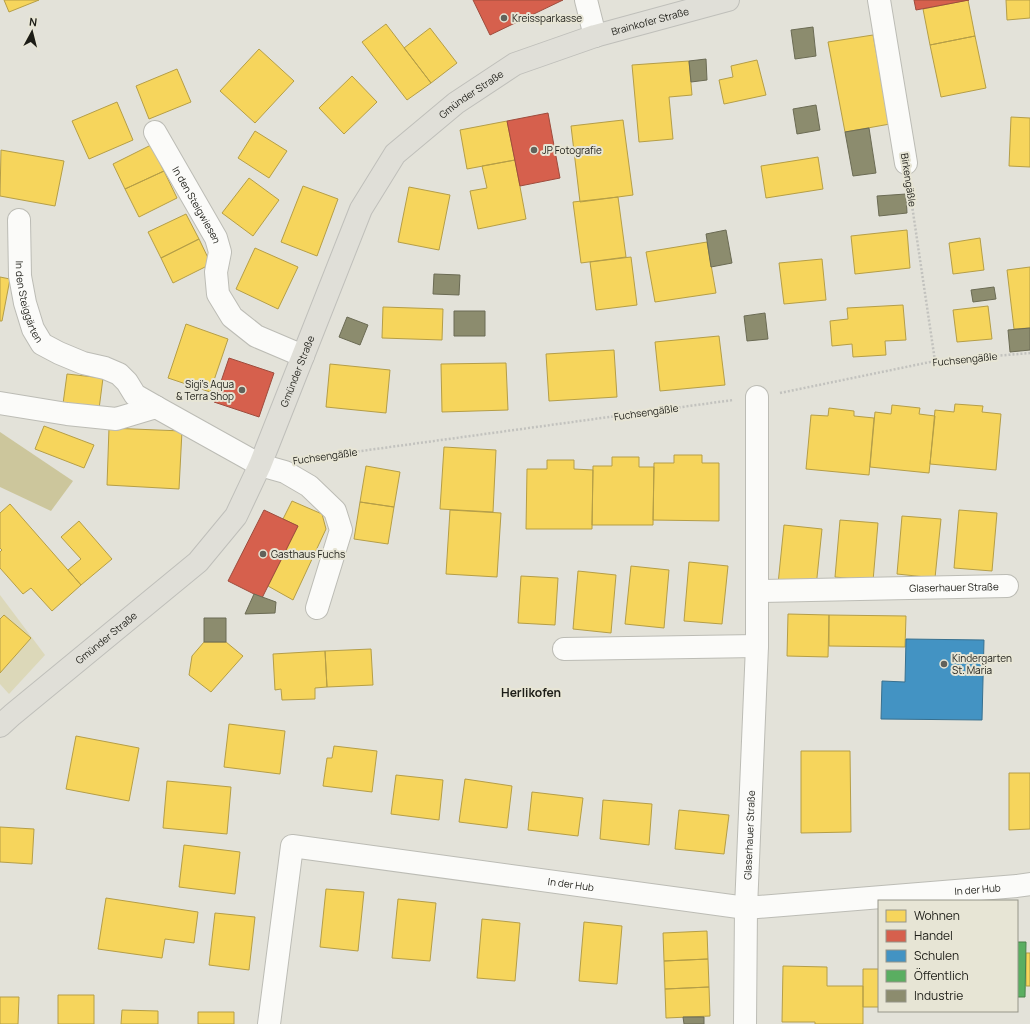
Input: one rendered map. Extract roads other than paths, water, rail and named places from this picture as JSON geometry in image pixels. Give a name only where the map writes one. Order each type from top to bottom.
[{"type":"main road","name":"Brainkofer Straße","points":[[595,36],[720,1]]},
{"type":"main road","name":"Gmünder Straße","points":[[0,726],[12,714],[198,562],[236,516],[260,464],[361,209],[395,154],[456,103],[515,64],[595,36]]},
{"type":"street","points":[[586,0],[595,36]]},
{"type":"street","name":"Birkengäßle","points":[[879,0],[906,163]]},
{"type":"street","name":"In den Steigwiesen","points":[[155,132],[216,238],[220,252],[216,272],[218,294],[232,317],[256,336],[303,356]]},
{"type":"street","name":"In den Steiggärten","points":[[19,220],[20,276],[25,303],[33,329],[42,344],[83,363],[105,368],[119,374],[127,382],[135,395],[260,464],[285,472],[309,486],[335,511],[341,530],[316,608]]},
{"type":"street","name":"Glaserhauer Straße","points":[[745,1024],[746,908],[757,646],[757,397]]},
{"type":"street","points":[[0,403],[67,414],[116,419],[156,407]]},
{"type":"street","name":"Glaserhauer Straße","points":[[757,591],[1007,586]]},
{"type":"street","points":[[564,650],[757,646]]},
{"type":"street","name":"In der Hub","points":[[269,1024],[292,846],[746,908],[1009,887],[1030,884]]},
{"type":"place","name":"Kreissparkasse","points":[[504,18]]},
{"type":"place","name":"JP Fotografie","points":[[534,150]]},
{"type":"place","name":"Sigi's Aqua & Terra Shop","points":[[242,390]]},
{"type":"place","name":"Gasthaus Fuchs","points":[[263,554]]},
{"type":"place","name":"Kindergarten St. Maria","points":[[944,664]]},
{"type":"district","name":"Herlikofen","points":[[531,693]]}]
